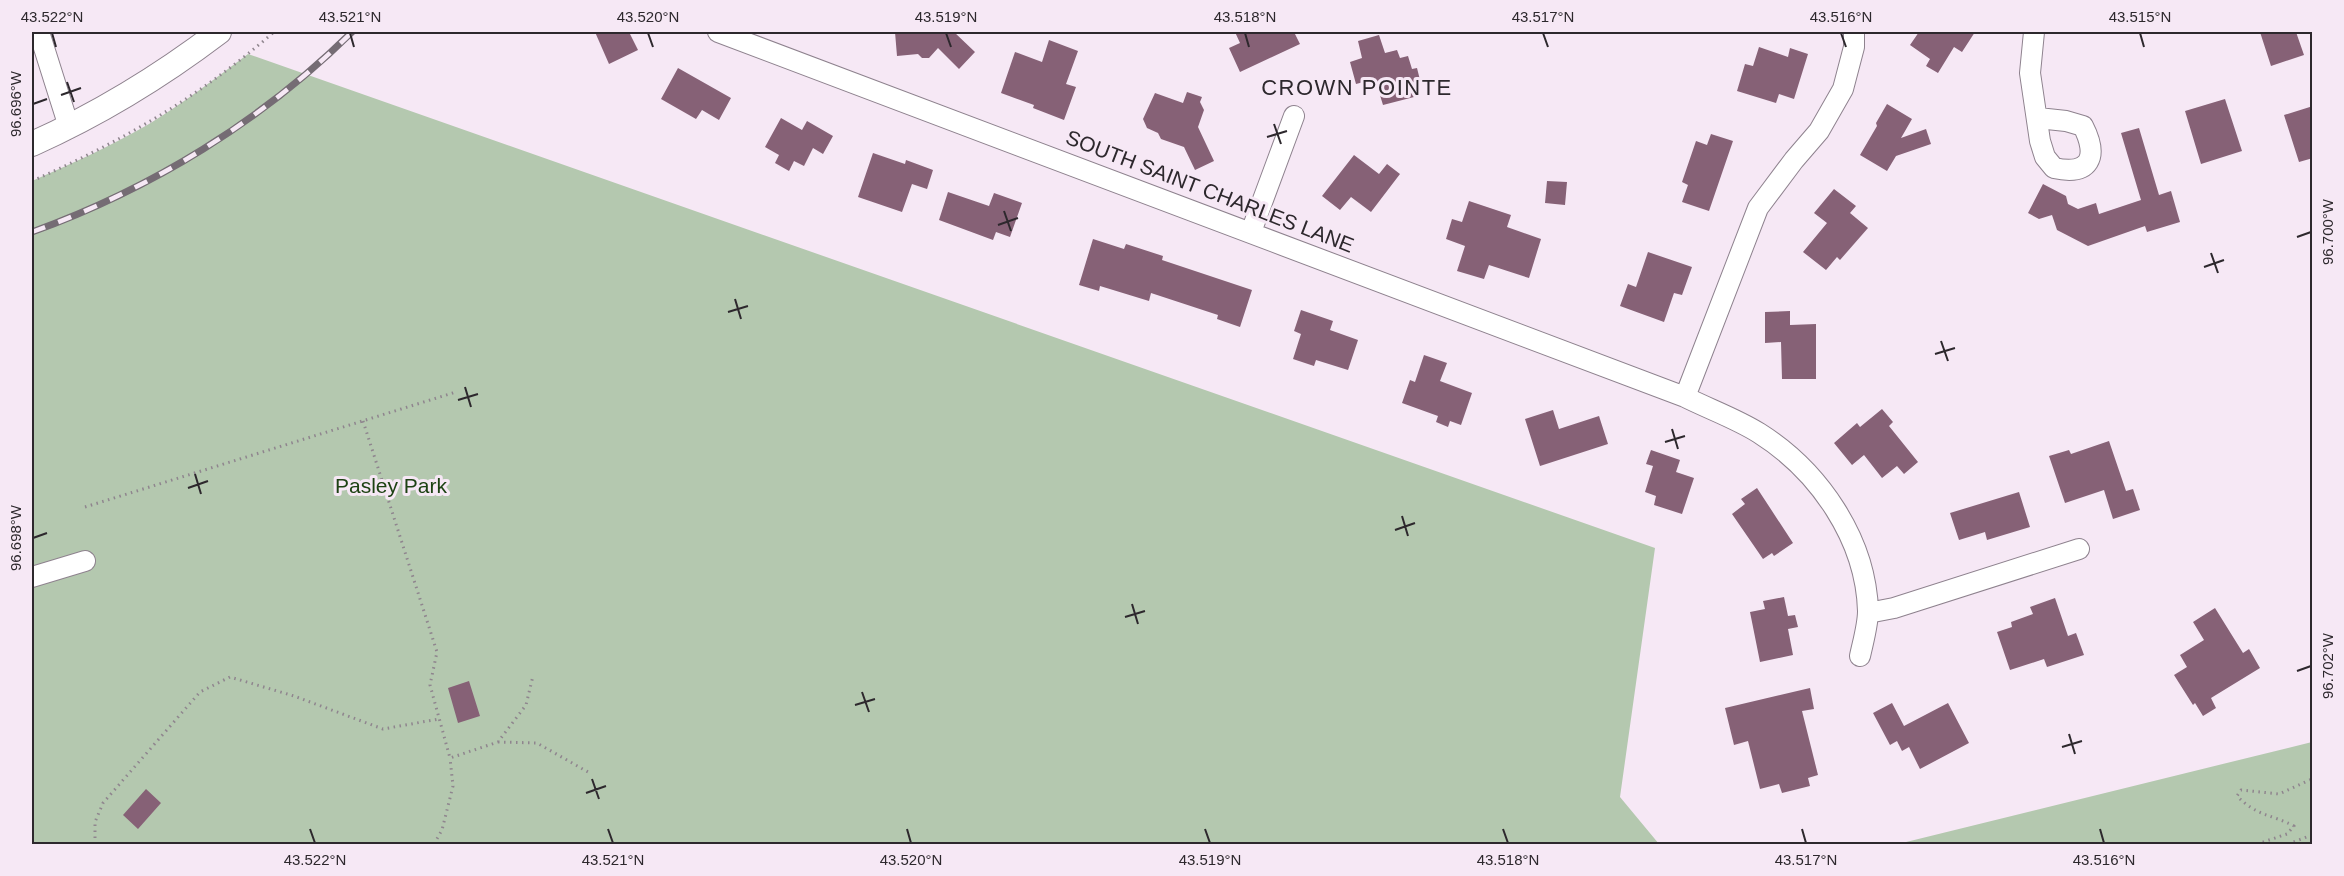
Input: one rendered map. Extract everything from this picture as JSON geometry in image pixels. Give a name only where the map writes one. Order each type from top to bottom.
[{"type":"main road","points":[[32,144],[69,127],[156,78],[219,32]]},
{"type":"street","points":[[39,32],[69,127]]},
{"type":"street","name":"SOUTH SAINT CHARLES LANE","points":[[718,32],[1685,397],[1759,433],[1792,459],[1828,497],[1847,530],[1863,573],[1868,613],[1860,656]]},
{"type":"street","points":[[1685,397],[1758,208],[1819,131],[1843,90],[1854,47],[1854,32]]},
{"type":"street","points":[[2034,32],[2030,73],[2038,118]]},
{"type":"street","points":[[1251,232],[1294,116]]},
{"type":"street","points":[[1868,613],[1894,608],[2079,549]]},
{"type":"street","points":[[32,577],[85,561]]},
{"type":"path","points":[[32,181],[97,152],[147,124],[194,95],[274,32]]},
{"type":"path","points":[[85,507],[456,392]]},
{"type":"path","points":[[363,422],[437,652],[430,685],[450,758],[453,786],[442,830],[434,844]]},
{"type":"path","points":[[498,742],[526,705],[533,676]]},
{"type":"path","points":[[95,844],[95,822],[103,803],[200,692],[230,677],[294,696],[383,729],[439,719]]},
{"type":"path","points":[[450,758],[498,742],[537,743],[588,771]]},
{"type":"path","points":[[2257,844],[2287,834],[2294,826],[2283,820],[2270,818],[2245,804],[2237,796],[2241,790],[2279,794],[2313,779]]},
{"type":"path","points":[[2288,844],[2313,835]]},
{"type":"green space","name":"Pasley Park","points":[[248,54],[1655,548],[1620,797],[1659,844],[32,844],[32,181],[106,147],[149,124]]},
{"type":"green space","points":[[2312,742],[2312,844],[1898,844]]},
{"type":"building","points":[[595,32],[629,32],[638,50],[609,64]]},
{"type":"building","points":[[895,32],[954,32],[975,52],[959,69],[938,48],[929,58],[922,58],[918,54],[897,56]]},
{"type":"building","points":[[1235,32],[1294,32],[1300,44],[1240,72],[1229,48],[1240,43]]},
{"type":"building","points":[[1919,32],[1975,32],[1962,52],[1954,47],[1938,73],[1926,66],[1930,59],[1910,45]]},
{"type":"building","points":[[2260,32],[2296,32],[2304,55],[2271,66]]},
{"type":"building","points":[[1379,35],[1385,53],[1397,50],[1400,58],[1408,56],[1412,69],[1417,68],[1421,84],[1411,87],[1414,97],[1383,105],[1375,79],[1356,84],[1350,62],[1362,58],[1358,41]]},
{"type":"building","points":[[1049,40],[1078,51],[1066,84],[1076,87],[1064,120],[1033,108],[1034,105],[1001,93],[1015,52],[1042,62]]},
{"type":"building","points":[[1759,47],[1788,57],[1790,48],[1808,54],[1794,99],[1779,94],[1776,103],[1737,91],[1745,64],[1753,66]]},
{"type":"building","points":[[678,68],[731,98],[719,120],[702,110],[696,119],[661,99]]},
{"type":"building","points":[[1187,92],[1202,97],[1200,102],[1204,110],[1198,127],[1214,161],[1195,170],[1184,147],[1161,139],[1158,133],[1147,128],[1143,119],[1155,93],[1183,103]]},
{"type":"building","points":[[2225,99],[2242,151],[2201,164],[2185,111]]},
{"type":"building","points":[[1887,104],[1912,119],[1901,138],[1926,129],[1931,144],[1896,156],[1887,171],[1860,155]]},
{"type":"building","points":[[2313,106],[2313,158],[2299,162],[2284,115]]},
{"type":"building","points":[[781,118],[802,130],[807,121],[833,136],[823,154],[813,148],[804,166],[794,161],[789,171],[775,163],[779,155],[765,147]]},
{"type":"building","points":[[2139,128],[2159,195],[2171,191],[2180,222],[2147,232],[2145,226],[2088,246],[2057,230],[2052,215],[2039,219],[2028,213],[2043,184],[2066,196],[2068,204],[2078,209],[2096,203],[2099,214],[2141,200],[2121,133]]},
{"type":"building","points":[[1711,134],[1733,141],[1709,211],[1682,202],[1688,185],[1682,182],[1696,141],[1707,145]]},
{"type":"building","points":[[873,153],[905,164],[906,160],[933,170],[927,189],[912,184],[902,212],[858,197]]},
{"type":"building","points":[[1354,155],[1379,174],[1387,164],[1400,174],[1371,212],[1351,197],[1340,210],[1322,196]]},
{"type":"building","points":[[1547,181],[1567,182],[1565,205],[1545,203]]},
{"type":"building","points":[[1834,189],[1856,206],[1850,213],[1868,228],[1840,260],[1837,257],[1826,270],[1803,252],[1827,223],[1814,213]]},
{"type":"building","points":[[948,192],[989,206],[994,193],[1022,203],[1010,237],[996,232],[993,240],[939,220]]},
{"type":"building","points":[[1469,201],[1511,215],[1507,227],[1541,239],[1529,278],[1489,265],[1484,279],[1457,271],[1465,246],[1446,239],[1452,219],[1462,222]]},
{"type":"building","points":[[1093,239],[1124,249],[1126,244],[1163,256],[1162,260],[1252,290],[1240,327],[1217,319],[1218,315],[1151,293],[1149,301],[1100,286],[1099,291],[1079,285]]},
{"type":"building","points":[[1648,252],[1692,267],[1682,295],[1674,293],[1664,322],[1620,306],[1628,284],[1636,287]]},
{"type":"building","points":[[1301,310],[1333,321],[1330,330],[1358,340],[1348,370],[1316,360],[1314,366],[1293,359],[1301,334],[1294,331]]},
{"type":"building","points":[[1790,311],[1790,325],[1816,324],[1816,379],[1782,379],[1781,342],[1765,343],[1765,312]]},
{"type":"building","points":[[1424,355],[1447,363],[1440,381],[1472,393],[1461,425],[1450,421],[1448,427],[1436,422],[1438,416],[1402,403],[1410,380],[1415,382]]},
{"type":"building","points":[[1882,409],[1893,422],[1889,426],[1918,462],[1904,474],[1897,466],[1882,478],[1864,455],[1852,465],[1834,443],[1857,423],[1860,427]]},
{"type":"building","points":[[1553,410],[1559,429],[1599,416],[1608,444],[1540,466],[1525,419]]},
{"type":"building","points":[[2109,441],[2126,491],[2133,489],[2140,510],[2113,519],[2104,490],[2065,503],[2049,456],[2069,450],[2071,454]]},
{"type":"building","points":[[1651,450],[1680,460],[1676,472],[1694,478],[1682,514],[1654,505],[1656,496],[1645,492],[1653,466],[1646,464]]},
{"type":"building","points":[[1757,488],[1793,543],[1774,556],[1772,553],[1763,559],[1732,514],[1745,504],[1741,499]]},
{"type":"building","points":[[2019,492],[2030,527],[1987,540],[1985,532],[1959,540],[1950,513]]},
{"type":"building","points":[[1784,597],[1788,616],[1795,615],[1798,627],[1788,629],[1793,655],[1760,662],[1750,612],[1765,609],[1763,601]]},
{"type":"building","points":[[2055,598],[2068,636],[2076,633],[2084,655],[2047,667],[2044,659],[2010,670],[1997,632],[2012,627],[2011,622],[2033,614],[2030,607]]},
{"type":"building","points":[[2215,608],[2243,653],[2249,649],[2260,668],[2211,698],[2216,708],[2203,716],[2195,703],[2193,705],[2174,675],[2187,667],[2180,655],[2204,640],[2193,622]]},
{"type":"building","points":[[469,681],[480,716],[458,723],[448,688]]},
{"type":"building","points":[[1810,688],[1814,709],[1802,711],[1818,775],[1808,778],[1810,786],[1782,793],[1779,784],[1760,789],[1748,741],[1734,745],[1725,708]]},
{"type":"building","points":[[1892,703],[1904,726],[1948,703],[1969,743],[1920,769],[1909,747],[1902,751],[1897,741],[1890,745],[1873,713]]},
{"type":"building","points":[[146,789],[161,803],[138,829],[123,815]]},
{"type":"railway","points":[[32,232],[120,195],[203,149],[281,95],[352,32]]},
{"type":"district","name":"CROWN POINTE","points":[[1357,87]]}]
